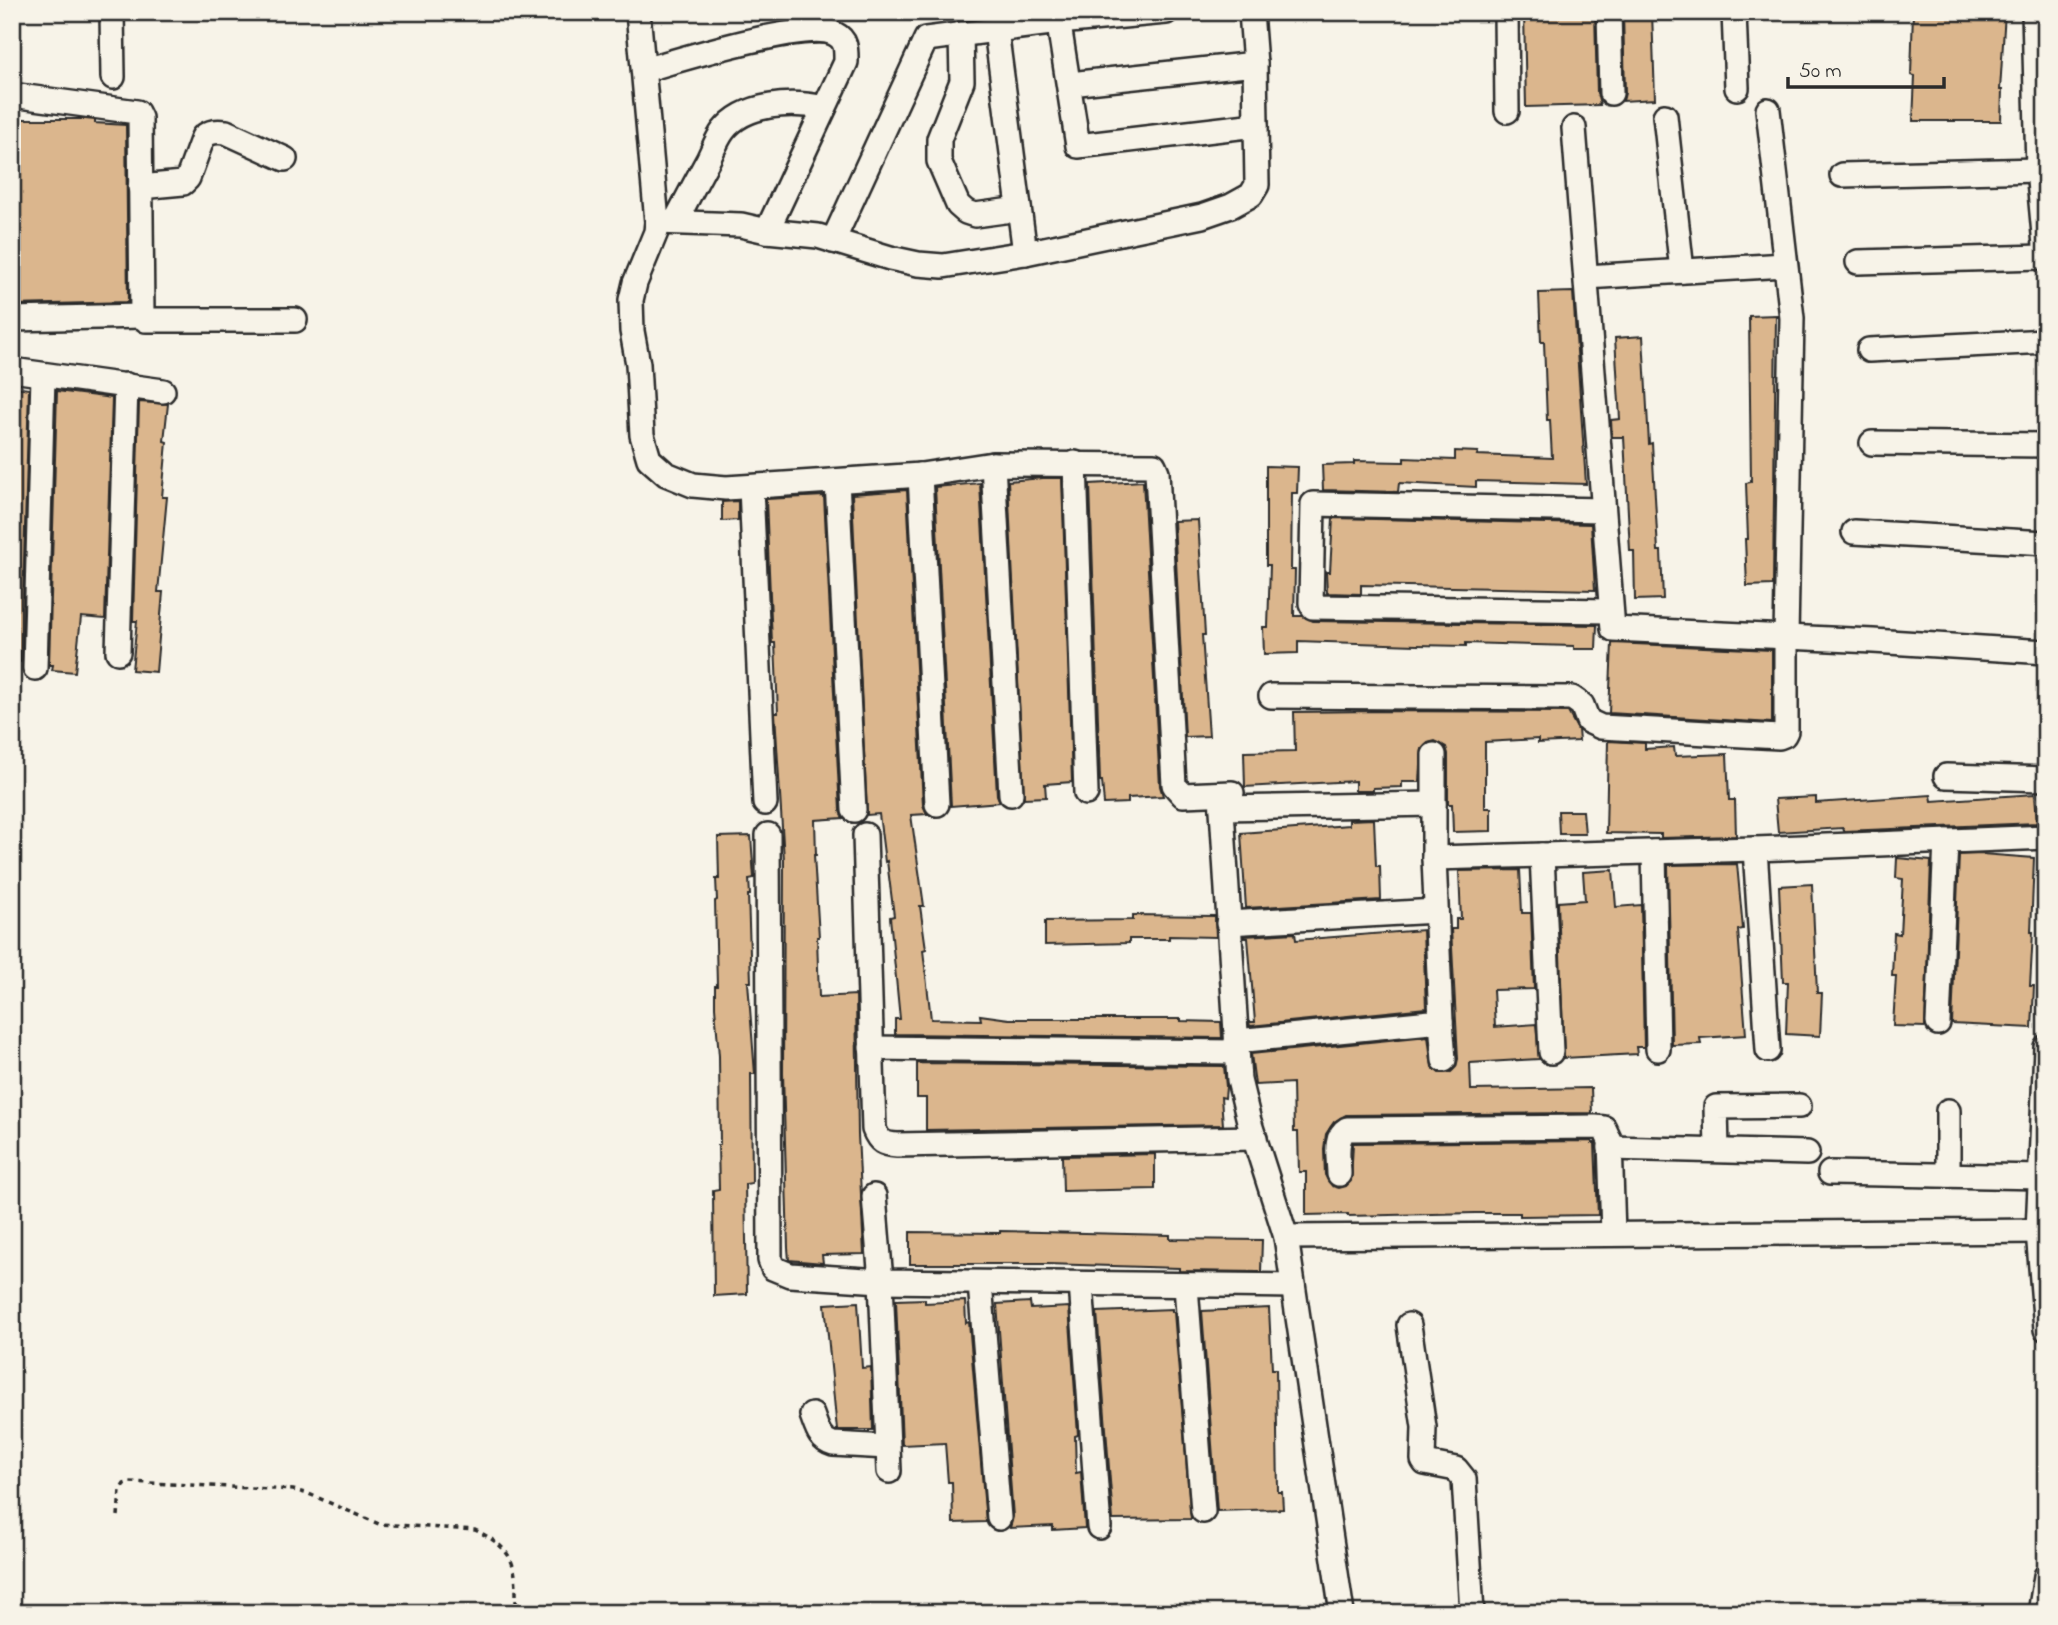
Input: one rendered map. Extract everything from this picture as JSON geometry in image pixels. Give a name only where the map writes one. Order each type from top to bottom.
[{"type":"street","points":[[112,12],[113,77]]},
{"type":"street","points":[[638,12],[666,222]]},
{"type":"street","points":[[833,241],[923,43],[932,37],[996,30],[1058,17],[1166,12]]},
{"type":"street","points":[[666,222],[741,225],[767,231],[818,236],[890,258],[918,264],[943,265],[1025,253],[1202,216],[1231,206],[1251,195],[1257,185],[1255,64],[1251,12]]},
{"type":"street","points":[[1506,12],[1507,111]]},
{"type":"street","points":[[1609,12],[1611,93]]},
{"type":"street","points":[[1734,12],[1737,88]]},
{"type":"street","points":[[1058,17],[1078,146],[1256,125]]},
{"type":"street","points":[[1858,262],[2046,257],[2038,170],[2038,26]]},
{"type":"street","points":[[996,30],[1025,253]]},
{"type":"street","points":[[644,70],[719,47],[769,38],[813,32],[833,32],[842,38],[847,47],[846,62],[767,231]]},
{"type":"street","points":[[961,34],[962,81],[939,139],[939,161],[958,205],[966,212],[975,215],[1019,209]]},
{"type":"street","points":[[1070,84],[1255,64]]},
{"type":"street","points":[[12,95],[138,112],[142,316]]},
{"type":"street","points":[[824,108],[804,103],[786,104],[751,111],[737,118],[724,130],[666,222],[656,232],[635,283],[631,300],[642,435],[649,459],[666,474],[693,485],[726,488],[920,475],[993,464],[1154,465],[1157,472],[1174,785],[1182,795],[1434,804]]},
{"type":"street","points":[[1271,696],[1572,698],[1582,705],[1588,721],[1601,727],[1779,737],[1784,735],[1793,318],[1768,110]]},
{"type":"street","points":[[1665,116],[1682,271]]},
{"type":"street","points":[[1574,128],[1612,627],[1615,630],[2046,652]]},
{"type":"street","points":[[140,187],[179,186],[183,183],[188,178],[203,137],[208,132],[226,132],[285,159]]},
{"type":"street","points":[[1842,176],[2038,170]]},
{"type":"street","points":[[1586,277],[1785,265]]},
{"type":"street","points":[[12,318],[142,316],[151,321],[295,320]]},
{"type":"street","points":[[1869,350],[2046,341]]},
{"type":"street","points":[[12,370],[163,391]]},
{"type":"street","points":[[35,668],[43,376]]},
{"type":"street","points":[[118,652],[125,385]]},
{"type":"street","points":[[1872,443],[2046,445]]},
{"type":"street","points":[[1074,463],[1086,793]]},
{"type":"street","points":[[993,464],[1011,794]]},
{"type":"street","points":[[920,475],[937,804]]},
{"type":"street","points":[[837,481],[854,810]]},
{"type":"street","points":[[751,487],[765,803]]},
{"type":"street","points":[[1603,510],[1313,504],[1311,603],[1313,607],[1611,611]]},
{"type":"street","points":[[1854,533],[2046,543]]},
{"type":"street","points":[[1434,755],[1434,858],[1444,1060]]},
{"type":"street","points":[[1946,776],[2046,779]]},
{"type":"street","points":[[1225,798],[1228,923],[1236,1047],[1244,1099],[1286,1237],[1342,1613]]},
{"type":"street","points":[[768,835],[772,1268],[790,1275],[881,1281],[1293,1286]]},
{"type":"street","points":[[865,835],[874,1129],[878,1139],[884,1144],[1255,1138]]},
{"type":"street","points":[[1434,858],[2046,837]]},
{"type":"street","points":[[1938,1023],[1946,841]]},
{"type":"street","points":[[1755,849],[1768,1050]]},
{"type":"street","points":[[1654,852],[1658,1049]]},
{"type":"street","points":[[1542,855],[1551,1052]]},
{"type":"street","points":[[1228,923],[1436,911]]},
{"type":"street","points":[[872,1048],[1236,1047],[1441,1021]]},
{"type":"street","points":[[2046,1047],[2042,1231],[2046,1329]]},
{"type":"street","points":[[1717,1150],[1716,1107],[1799,1106]]},
{"type":"street","points":[[1948,1111],[1948,1175]]},
{"type":"street","points":[[1339,1174],[1339,1138],[1341,1132],[1347,1129],[1604,1128],[1610,1148],[1613,1234]]},
{"type":"street","points":[[1610,1148],[1807,1153]]},
{"type":"street","points":[[1830,1173],[2043,1177]]},
{"type":"street","points":[[874,1196],[881,1281],[889,1471]]},
{"type":"street","points":[[1286,1237],[2042,1231]]},
{"type":"street","points":[[980,1283],[999,1517]]},
{"type":"street","points":[[1081,1284],[1099,1527]]},
{"type":"street","points":[[1186,1286],[1203,1511]]},
{"type":"street","points":[[1409,1325],[1424,1427],[1423,1460],[1430,1465],[1456,1469],[1464,1479],[1472,1613]]},
{"type":"street","points":[[812,1415],[825,1442],[888,1447]]},
{"type":"street","points":[[2040,1613],[2046,1576]]},
{"type":"path","points":[[118,1517],[120,1490],[124,1484],[130,1482],[293,1490],[309,1494],[379,1524],[475,1530],[488,1536],[512,1559],[516,1569],[516,1613]]},
{"type":"building","points":[[1524,12],[1595,12],[1597,93],[1600,105],[1526,107]]},
{"type":"building","points":[[1623,12],[1652,12],[1655,99],[1623,101]]},
{"type":"building","points":[[1913,12],[2005,12],[2000,90],[2001,121],[1913,121]]},
{"type":"building","points":[[14,119],[85,119],[95,120],[95,123],[126,125],[128,302],[14,305]]},
{"type":"building","points":[[1573,292],[1586,484],[1476,481],[1476,487],[1399,483],[1398,492],[1323,490],[1322,465],[1354,464],[1354,461],[1404,462],[1404,458],[1455,460],[1455,451],[1478,452],[1477,455],[1552,458],[1539,293]]},
{"type":"building","points":[[1776,315],[1773,585],[1747,586],[1746,483],[1751,482],[1749,316]]},
{"type":"building","points":[[1643,336],[1649,444],[1652,443],[1663,599],[1635,600],[1634,551],[1630,551],[1624,437],[1612,437],[1611,420],[1620,419],[1615,338]]},
{"type":"building","points":[[15,387],[29,389],[21,662],[12,661],[12,481],[18,416],[13,415]]},
{"type":"building","points":[[57,391],[112,398],[105,619],[81,617],[75,672],[52,670],[53,665],[49,665]]},
{"type":"building","points":[[139,402],[168,404],[162,497],[167,497],[158,592],[163,592],[156,672],[132,670],[137,621],[133,621]]},
{"type":"building","points":[[1266,466],[1298,467],[1297,493],[1292,493],[1291,570],[1295,570],[1294,616],[1303,616],[1313,621],[1597,625],[1596,649],[1466,643],[1466,646],[1298,641],[1298,653],[1264,654],[1263,627],[1268,627],[1270,565],[1266,565]]},
{"type":"building","points":[[1062,478],[1072,782],[1045,784],[1046,797],[1024,798],[1008,481]]},
{"type":"building","points":[[1143,481],[1160,786],[1163,796],[1128,798],[1128,803],[1104,804],[1100,781],[1090,484]]},
{"type":"building","points":[[980,483],[997,795],[1000,802],[951,806],[935,487]]},
{"type":"building","points":[[907,490],[923,805],[927,814],[911,815],[924,906],[920,906],[931,1019],[981,1020],[980,1015],[1009,1019],[1181,1019],[1221,1022],[1222,1038],[895,1034],[895,1019],[900,1019],[890,917],[894,916],[887,861],[885,862],[879,814],[867,815],[852,494]]},
{"type":"building","points":[[824,496],[840,811],[843,818],[815,820],[819,997],[856,995],[858,1135],[864,1254],[822,1255],[823,1263],[789,1260],[788,1248],[783,1073],[784,860],[766,499]]},
{"type":"building","points":[[738,501],[738,520],[722,521],[722,502]]},
{"type":"building","points":[[1333,518],[1591,524],[1595,590],[1361,585],[1361,594],[1327,593],[1326,572],[1330,572]]},
{"type":"building","points":[[1198,520],[1209,736],[1185,737],[1174,521]]},
{"type":"building","points":[[1612,643],[1772,650],[1772,723],[1609,713]]},
{"type":"building","points":[[1294,712],[1568,712],[1578,730],[1579,741],[1538,743],[1538,739],[1485,742],[1485,808],[1491,808],[1491,831],[1453,832],[1452,804],[1448,804],[1448,754],[1446,747],[1435,741],[1422,749],[1420,782],[1402,782],[1402,787],[1355,791],[1355,781],[1245,787],[1244,752],[1295,751]]},
{"type":"building","points":[[1608,741],[1645,743],[1645,749],[1674,747],[1675,756],[1727,754],[1729,800],[1735,800],[1736,836],[1661,838],[1661,834],[1606,833]]},
{"type":"building","points":[[2035,794],[2037,823],[1844,831],[1843,828],[1778,832],[1775,799],[1816,797],[1816,803],[1931,795],[1932,801]]},
{"type":"building","points":[[1558,811],[1583,811],[1585,834],[1559,834]]},
{"type":"building","points":[[1374,819],[1381,900],[1246,908],[1241,833],[1349,825],[1349,820]]},
{"type":"building","points":[[751,836],[754,878],[749,879],[748,895],[751,982],[748,982],[755,1074],[751,1074],[752,1183],[745,1184],[747,1294],[714,1296],[713,1190],[719,1189],[720,1145],[719,1056],[715,1007],[718,837]]},
{"type":"building","points":[[1959,855],[2034,858],[2030,986],[2034,986],[2032,1028],[1952,1024]]},
{"type":"building","points":[[1897,858],[1931,861],[1925,1027],[1893,1026],[1896,976],[1892,976],[1894,933],[1900,934],[1903,879],[1896,878]]},
{"type":"building","points":[[1737,864],[1743,929],[1738,930],[1746,1035],[1700,1038],[1701,1044],[1672,1045],[1668,865]]},
{"type":"building","points":[[1520,870],[1522,913],[1531,913],[1534,989],[1493,990],[1495,1027],[1536,1024],[1539,1059],[1470,1063],[1471,1090],[1591,1088],[1592,1113],[1346,1115],[1334,1122],[1326,1134],[1325,1175],[1332,1186],[1339,1188],[1351,1181],[1353,1143],[1592,1141],[1595,1143],[1598,1215],[1306,1215],[1306,1172],[1299,1172],[1298,1132],[1294,1132],[1293,1083],[1255,1085],[1251,1054],[1428,1036],[1432,1067],[1439,1073],[1451,1072],[1458,1059],[1451,929],[1456,929],[1456,919],[1461,919],[1459,871]]},
{"type":"building","points":[[1613,870],[1616,907],[1641,905],[1644,1047],[1636,1047],[1637,1054],[1564,1058],[1558,902],[1585,900],[1583,872]]},
{"type":"building","points":[[1812,884],[1817,993],[1822,993],[1820,1036],[1786,1034],[1788,982],[1783,982],[1779,886]]},
{"type":"building","points":[[1133,915],[1215,916],[1216,937],[1169,936],[1169,939],[1129,939],[1129,943],[1045,945],[1045,921],[1133,920]]},
{"type":"building","points":[[1423,930],[1426,1008],[1250,1026],[1249,1022],[1255,1022],[1248,938],[1244,936],[1295,933],[1296,940]]},
{"type":"building","points":[[917,1063],[1224,1066],[1225,1098],[1221,1097],[1223,1125],[926,1130],[926,1098],[917,1098]]},
{"type":"building","points":[[1155,1154],[1155,1189],[1063,1191],[1062,1156]]},
{"type":"building","points":[[910,1232],[1170,1235],[1170,1239],[1262,1240],[1261,1272],[1046,1264],[910,1264]]},
{"type":"building","points":[[925,1299],[925,1303],[965,1301],[986,1522],[953,1523],[952,1482],[948,1482],[945,1443],[902,1445],[896,1300]]},
{"type":"building","points":[[858,1302],[862,1368],[871,1367],[873,1430],[837,1430],[825,1304]]},
{"type":"building","points":[[1030,1302],[1031,1309],[1069,1307],[1078,1435],[1075,1436],[1076,1473],[1081,1472],[1085,1528],[1010,1528],[1013,1517],[997,1304]]},
{"type":"building","points":[[1269,1308],[1272,1369],[1276,1369],[1278,1492],[1282,1492],[1283,1509],[1217,1511],[1202,1311]]},
{"type":"building","points":[[1172,1309],[1191,1519],[1113,1520],[1097,1312]]}]
